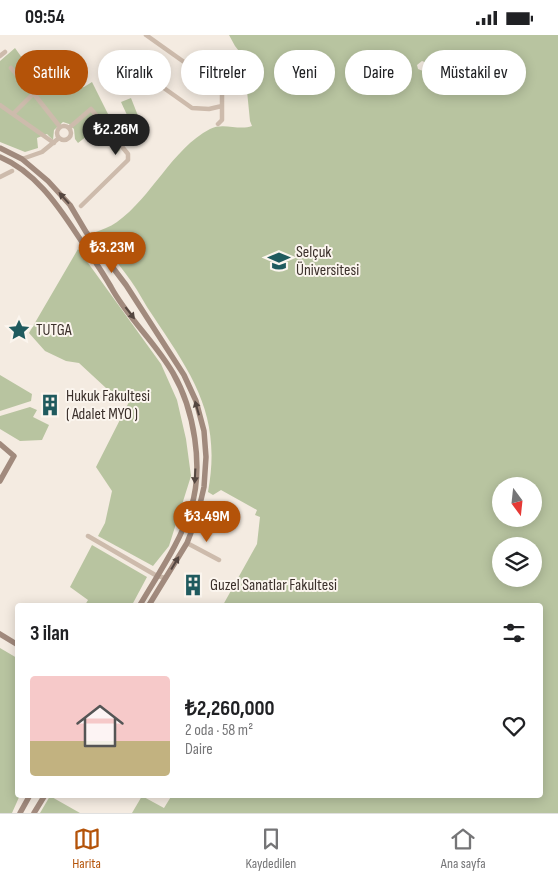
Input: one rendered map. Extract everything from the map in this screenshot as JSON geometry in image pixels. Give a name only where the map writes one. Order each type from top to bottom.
[{"type":"main road","points":[[0,149],[22,159],[48,181],[70,205],[86,232],[129,290],[184,375],[196,401],[204,431],[206,457],[204,487],[197,517],[187,543],[150,603]]},
{"type":"main road","points":[[0,157],[9,161],[47,191],[97,263],[117,297],[153,343],[173,374],[191,421],[196,453],[196,479],[191,507],[176,544],[141,603]]},
{"type":"main road","points":[[113,291],[117,284],[124,283]]},
{"type":"main road","points":[[117,297],[125,297],[129,290]]},
{"type":"main road","points":[[0,444],[14,457],[0,481]]},
{"type":"main road","points":[[0,635],[15,643]]},
{"type":"main road","points":[[20,813],[28,798]]},
{"type":"main road","points":[[34,813],[43,798]]},
{"type":"street","points":[[146,35],[222,89],[222,120],[218,124]]},
{"type":"street","points":[[0,56],[6,52]]},
{"type":"street","points":[[11,69],[15,73]]},
{"type":"street","points":[[171,93],[192,108],[209,109],[222,106]]},
{"type":"street","points":[[13,114],[33,95]]},
{"type":"street","points":[[35,95],[60,127]]},
{"type":"street","points":[[0,105],[54,143]]},
{"type":"street","points":[[69,128],[91,109],[128,155],[128,160],[81,206]]},
{"type":"street","points":[[60,127],[65,126],[69,128]]},
{"type":"street","points":[[59,138],[57,133],[60,127]]},
{"type":"street","points":[[59,138],[64,140],[69,138],[71,134],[69,128]]},
{"type":"street","points":[[22,159],[42,152],[59,138]]},
{"type":"street","points":[[0,177],[12,171]]},
{"type":"street","points":[[77,234],[86,232]]},
{"type":"street","points":[[88,536],[157,576],[166,579]]},
{"type":"street","points":[[187,543],[219,560]]},
{"type":"green space","points":[[229,35],[558,35],[558,813],[132,813],[141,798],[146,798],[164,808],[170,798],[543,798],[543,603],[224,603],[257,544],[260,517],[255,515],[257,510],[221,490],[213,495],[208,492],[211,441],[201,398],[192,378],[134,285],[93,233],[114,224],[129,212],[184,148],[197,138],[215,127],[242,128],[252,126],[247,95],[264,95],[264,50],[238,50]]},
{"type":"green space","points":[[15,48],[15,95],[88,95],[88,84],[92,82],[112,122],[127,115],[121,102],[131,98],[142,126],[123,137],[120,150],[116,154],[111,149],[113,146],[96,129],[78,143],[75,139],[74,129],[69,124],[63,122],[54,130],[53,140],[47,134],[37,138],[38,148],[25,152],[0,142],[0,61]]},
{"type":"green space","points":[[78,249],[161,364],[177,400],[186,439],[191,476],[169,546],[153,566],[98,536],[105,523],[112,491],[96,467],[130,400],[106,388],[79,363],[66,361],[45,351],[29,333]]},
{"type":"green space","points":[[0,375],[32,394],[31,401],[0,411]]},
{"type":"green space","points":[[30,407],[37,410],[33,417],[49,425],[42,440],[20,441],[0,429],[0,416]]},
{"type":"green space","points":[[92,545],[147,577],[133,603],[86,603],[88,600],[70,587]]},
{"type":"green space","points":[[0,648],[15,657],[15,798],[19,798],[12,813],[0,813]]},
{"type":"green space","points":[[49,798],[54,798],[80,813],[40,813]]},
{"type":"place","name":"Selçuk Üniversitesi","points":[[279,261]]},
{"type":"place","name":"TUTGA","points":[[19,330]]},
{"type":"place","name":"Hukuk Fakultesi ( Adalet MYO )","points":[[50,405]]},
{"type":"place","name":"Guzel Sanatlar Fakultesi","points":[[193,585]]}]
